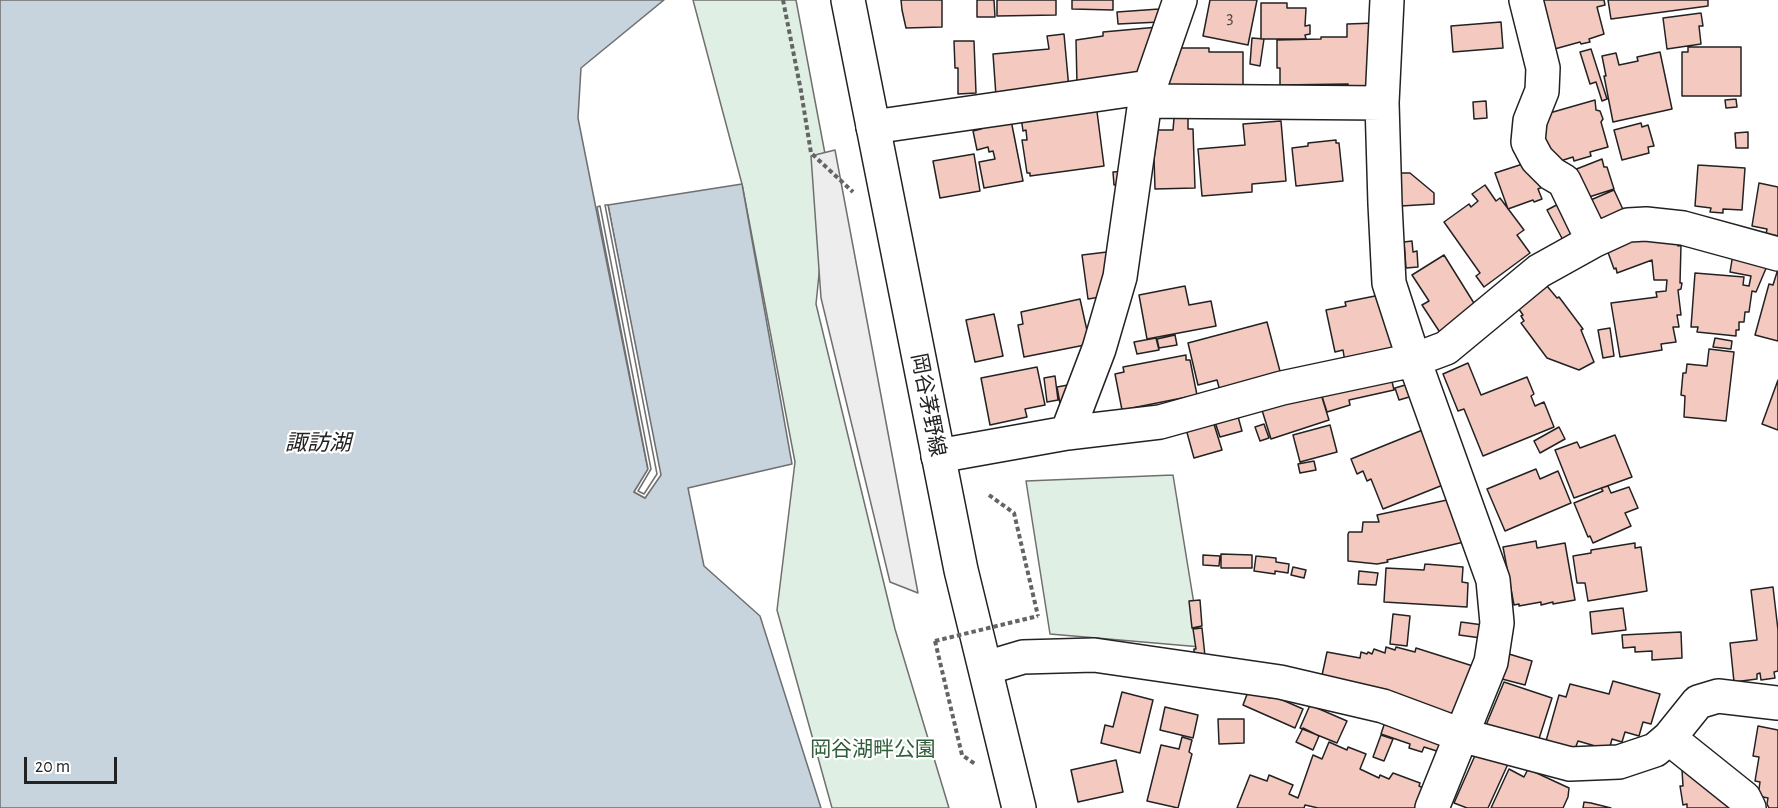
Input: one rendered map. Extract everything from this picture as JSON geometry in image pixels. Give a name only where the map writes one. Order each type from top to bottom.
[{"type":"street","name":"岡谷茅野線","points":[[848,0],[961,570],[1019,808]]},
{"type":"street","points":[[1067,433],[1099,349],[1120,277],[1147,94],[1180,0]]},
{"type":"street","points":[[1387,0],[1382,103],[1389,282],[1414,360],[1493,580],[1497,623],[1491,662],[1432,808]]},
{"type":"street","points":[[1526,0],[1544,68],[1542,91],[1530,121],[1528,142],[1537,159],[1552,174],[1564,181],[1593,241]]},
{"type":"street","points":[[873,127],[1147,94],[1382,103]]},
{"type":"street","points":[[939,456],[1067,433],[1160,422],[1282,388],[1414,360],[1446,348],[1539,271],[1593,241],[1628,225],[1646,224],[1683,228],[1778,254]]},
{"type":"street","points":[[986,668],[1023,657],[1094,655],[1280,682],[1383,706],[1461,735],[1570,764],[1619,762],[1655,750],[1669,738],[1698,702],[1718,696],[1778,703]]},
{"type":"street","points":[[1669,738],[1744,798],[1749,808]]},
{"type":"path","points":[[783,0],[811,153],[858,196]]},
{"type":"path","points":[[978,766],[962,755],[935,640],[1038,616],[1014,513],[990,495]]},
{"type":"green space","name":"岡谷湖畔公園","points":[[693,0],[796,0],[829,175],[816,304],[895,629],[949,808],[832,808],[777,610],[795,462],[742,184]]},
{"type":"green space","points":[[1173,475],[1201,647],[1050,634],[1026,481]]},
{"type":"shaded area","points":[[835,150],[918,593],[890,582],[821,298],[811,156]]},
{"type":"water","name":"諏訪湖","points":[[0,0],[664,0],[581,68],[578,118],[648,470],[634,492],[645,498],[660,475],[608,205],[742,184],[792,464],[688,488],[704,566],[760,616],[821,808],[0,808]]},
{"type":"pier","points":[[605,205],[608,205],[661,475],[645,498],[634,492],[648,469],[597,207],[600,206],[651,469],[638,491],[644,494],[657,474]]},
{"type":"building","points":[[901,0],[942,0],[942,27],[906,28]]},
{"type":"building","points":[[977,0],[994,0],[995,17],[977,17]]},
{"type":"building","points":[[997,0],[1056,0],[1056,15],[997,16]]},
{"type":"building","points":[[1072,0],[1113,0],[1113,10],[1072,9]]},
{"type":"building","points":[[1210,0],[1257,0],[1248,45],[1203,36]]},
{"type":"building","points":[[1536,0],[1604,0],[1605,5],[1597,7],[1604,34],[1589,39],[1590,42],[1581,44],[1580,42],[1551,50]]},
{"type":"building","points":[[1608,0],[1708,0],[1708,6],[1611,19]]},
{"type":"building","points":[[1261,3],[1287,3],[1287,8],[1306,8],[1305,26],[1310,25],[1310,34],[1305,35],[1306,39],[1261,39]]},
{"type":"building","points":[[1159,9],[1160,22],[1118,24],[1117,12]]},
{"type":"building","points":[[1701,13],[1703,26],[1699,26],[1701,44],[1667,49],[1663,18]]},
{"type":"building","points":[[1501,22],[1503,48],[1453,52],[1451,26]]},
{"type":"building","points":[[1375,23],[1374,89],[1348,89],[1348,84],[1280,85],[1280,68],[1277,68],[1277,40],[1347,37],[1347,24]]},
{"type":"building","points":[[1158,27],[1148,76],[1077,85],[1076,40],[1103,36],[1103,32]]},
{"type":"building","points":[[1064,34],[1069,89],[996,96],[993,54],[1049,49],[1047,36]]},
{"type":"building","points":[[1252,38],[1264,39],[1260,66],[1250,64]]},
{"type":"building","points":[[954,41],[974,41],[976,93],[958,94],[958,68],[955,68]]},
{"type":"building","points":[[1688,47],[1741,47],[1741,96],[1682,96],[1682,52],[1688,52]]},
{"type":"building","points":[[1176,48],[1209,48],[1209,52],[1243,52],[1243,92],[1168,87],[1172,65],[1176,65]]},
{"type":"building","points":[[1591,49],[1607,99],[1602,101],[1596,82],[1590,84],[1580,52]]},
{"type":"building","points":[[1660,52],[1672,109],[1613,122],[1602,56],[1616,53],[1619,65],[1638,61],[1637,57]]},
{"type":"building","points":[[1736,99],[1737,107],[1726,108],[1725,100]]},
{"type":"building","points":[[1595,100],[1596,110],[1600,111],[1603,119],[1601,122],[1608,147],[1590,152],[1591,156],[1574,161],[1573,157],[1554,163],[1542,132],[1546,114]]},
{"type":"building","points":[[1486,101],[1487,118],[1474,119],[1473,102]]},
{"type":"building","points":[[1096,104],[1104,166],[1030,176],[1030,173],[1027,173],[1022,140],[1027,140],[1026,130],[1023,131],[1021,117]]},
{"type":"building","points":[[1174,118],[1188,118],[1188,129],[1193,129],[1195,188],[1155,189],[1154,158],[1158,130],[1173,130]]},
{"type":"building","points":[[1011,120],[1023,181],[984,188],[979,162],[995,159],[993,151],[989,152],[988,147],[977,150],[973,131],[981,129],[981,126]]},
{"type":"building","points":[[1281,121],[1286,181],[1252,184],[1252,192],[1202,196],[1198,149],[1245,145],[1243,124]]},
{"type":"building","points":[[1641,123],[1642,127],[1648,125],[1654,146],[1648,147],[1649,153],[1622,160],[1614,130]]},
{"type":"building","points":[[1748,132],[1748,148],[1736,148],[1735,133]]},
{"type":"building","points":[[1336,140],[1336,143],[1339,143],[1343,181],[1296,186],[1292,148],[1308,146],[1308,143]]},
{"type":"building","points":[[974,154],[980,191],[940,198],[933,161]]},
{"type":"building","points":[[1602,159],[1614,189],[1589,197],[1574,170]]},
{"type":"building","points":[[1535,160],[1545,186],[1538,189],[1542,199],[1508,209],[1495,173]]},
{"type":"building","points":[[1698,165],[1745,168],[1742,210],[1723,209],[1723,213],[1710,212],[1711,208],[1695,206]]},
{"type":"building","points":[[1127,171],[1129,184],[1114,185],[1113,172]]},
{"type":"building","points":[[1399,173],[1410,173],[1434,193],[1434,204],[1401,206]]},
{"type":"building","points":[[1759,183],[1778,187],[1778,236],[1766,234],[1767,229],[1752,226]]},
{"type":"building","points":[[1485,185],[1496,201],[1500,198],[1524,230],[1517,235],[1530,253],[1484,287],[1476,276],[1480,273],[1444,222],[1469,204],[1471,207],[1478,201],[1472,194]]},
{"type":"building","points":[[1614,190],[1626,216],[1598,229],[1586,202]]},
{"type":"building","points":[[1572,197],[1590,231],[1565,244],[1547,210]]},
{"type":"building","points":[[1671,233],[1679,239],[1678,246],[1681,245],[1680,283],[1682,283],[1681,289],[1678,290],[1681,315],[1677,315],[1679,327],[1673,327],[1676,342],[1661,344],[1662,350],[1620,357],[1611,303],[1657,297],[1656,292],[1666,291],[1667,280],[1654,280],[1652,260],[1617,273],[1605,244]]},
{"type":"building","points":[[1412,241],[1413,252],[1417,251],[1418,267],[1406,268],[1404,242]]},
{"type":"building","points":[[1734,248],[1767,266],[1756,292],[1752,291],[1749,312],[1745,312],[1744,322],[1739,322],[1736,336],[1697,332],[1698,327],[1691,327],[1695,273],[1744,277],[1743,285],[1749,286],[1751,276],[1730,272]]},
{"type":"building","points":[[1107,252],[1113,295],[1088,299],[1082,255]]},
{"type":"building","points":[[1444,255],[1477,308],[1441,334],[1422,305],[1429,301],[1412,275]]},
{"type":"building","points":[[1778,269],[1778,341],[1755,335],[1769,284],[1773,285]]},
{"type":"building","points":[[1185,286],[1189,305],[1211,301],[1216,326],[1147,339],[1139,295]]},
{"type":"building","points":[[1547,286],[1557,298],[1559,297],[1583,329],[1581,330],[1594,362],[1579,370],[1547,358],[1521,323],[1524,321],[1521,316],[1523,315],[1516,305]]},
{"type":"building","points":[[1380,295],[1393,348],[1345,362],[1343,350],[1335,352],[1326,310],[1346,306],[1345,302]]},
{"type":"building","points":[[1080,299],[1090,344],[1024,357],[1018,325],[1023,324],[1021,312]]},
{"type":"building","points":[[994,314],[1003,356],[975,362],[966,320]]},
{"type":"building","points":[[1267,322],[1281,375],[1220,391],[1217,380],[1198,385],[1188,343]]},
{"type":"building","points":[[1610,328],[1614,356],[1603,358],[1598,330]]},
{"type":"building","points":[[1175,335],[1177,345],[1159,348],[1157,339]]},
{"type":"building","points":[[1156,338],[1159,350],[1137,354],[1134,342]]},
{"type":"building","points":[[1715,338],[1732,341],[1731,349],[1713,347]]},
{"type":"building","points":[[1709,349],[1734,352],[1726,421],[1684,417],[1685,396],[1681,395],[1683,373],[1686,373],[1687,364],[1707,366]]},
{"type":"building","points":[[1186,355],[1186,360],[1190,360],[1197,395],[1122,410],[1115,374],[1124,372],[1123,367]]},
{"type":"building","points":[[1468,363],[1481,395],[1527,377],[1534,394],[1531,396],[1535,406],[1544,402],[1554,427],[1483,456],[1464,409],[1458,411],[1443,374]]},
{"type":"building","points":[[1037,367],[1045,405],[1025,409],[1027,417],[990,425],[981,378]]},
{"type":"building","points":[[1390,373],[1394,390],[1349,400],[1350,405],[1327,412],[1320,390]]},
{"type":"building","points":[[1055,376],[1058,400],[1047,402],[1044,378]]},
{"type":"building","points":[[1778,380],[1778,430],[1762,424]]},
{"type":"building","points":[[1412,383],[1416,395],[1399,400],[1395,388]]},
{"type":"building","points":[[1068,385],[1061,409],[1057,387]]},
{"type":"building","points":[[1320,391],[1329,420],[1271,439],[1261,407]]},
{"type":"building","points":[[1237,413],[1242,431],[1220,437],[1214,419]]},
{"type":"building","points":[[1213,421],[1222,450],[1194,458],[1186,429]]},
{"type":"building","points":[[1264,424],[1269,438],[1260,441],[1255,427]]},
{"type":"building","points":[[1330,425],[1337,452],[1300,462],[1293,435]]},
{"type":"building","points":[[1430,427],[1453,481],[1383,509],[1371,479],[1367,481],[1363,471],[1357,474],[1351,459]]},
{"type":"building","points":[[1559,427],[1565,439],[1540,453],[1534,441]]},
{"type":"building","points":[[1615,435],[1632,477],[1574,498],[1555,450],[1577,442],[1580,448]]},
{"type":"building","points":[[1314,461],[1316,470],[1300,473],[1298,464]]},
{"type":"building","points":[[1536,469],[1540,479],[1558,471],[1571,503],[1505,531],[1487,489]]},
{"type":"building","points":[[1608,486],[1611,493],[1629,487],[1638,508],[1625,513],[1631,526],[1593,543],[1590,536],[1588,537],[1574,503],[1603,491],[1601,488]]},
{"type":"building","points":[[1447,500],[1448,505],[1456,503],[1464,542],[1377,564],[1348,561],[1348,534],[1349,532],[1362,532],[1363,522],[1379,522],[1377,515]]},
{"type":"building","points":[[1536,541],[1537,548],[1565,543],[1575,600],[1541,605],[1541,602],[1514,605],[1503,547]]},
{"type":"building","points":[[1635,543],[1635,548],[1641,547],[1647,591],[1588,601],[1585,583],[1577,583],[1573,556],[1591,553],[1591,550]]},
{"type":"building","points":[[1221,554],[1252,555],[1252,568],[1221,568]]},
{"type":"building","points":[[1203,555],[1220,556],[1219,566],[1203,565]]},
{"type":"building","points":[[1256,556],[1276,558],[1276,562],[1289,564],[1288,573],[1254,571]]},
{"type":"building","points":[[1425,564],[1463,567],[1462,582],[1468,583],[1467,607],[1384,602],[1386,568],[1424,570]]},
{"type":"building","points":[[1293,567],[1306,570],[1304,578],[1291,575]]},
{"type":"building","points":[[1359,571],[1378,573],[1376,585],[1358,584]]},
{"type":"building","points":[[1773,587],[1778,630],[1778,671],[1774,672],[1775,678],[1761,680],[1760,673],[1757,674],[1757,679],[1734,682],[1730,643],[1757,640],[1751,590]]},
{"type":"building","points":[[1200,600],[1202,626],[1192,628],[1189,601]]},
{"type":"building","points":[[1623,608],[1626,630],[1592,634],[1590,612]]},
{"type":"building","points":[[1393,614],[1410,616],[1407,646],[1390,644]]},
{"type":"building","points":[[1461,622],[1483,625],[1481,638],[1459,635]]},
{"type":"building","points":[[1202,628],[1205,656],[1194,656],[1194,649],[1196,649],[1193,629]]},
{"type":"building","points":[[1681,632],[1682,658],[1652,660],[1652,651],[1635,652],[1635,647],[1623,648],[1622,635]]},
{"type":"building","points":[[1386,647],[1415,652],[1416,648],[1476,667],[1457,721],[1321,680],[1327,652],[1360,658],[1361,652],[1372,654],[1374,649],[1385,653]]},
{"type":"building","points":[[1509,654],[1532,661],[1525,685],[1502,679]]},
{"type":"building","points":[[1613,681],[1660,694],[1651,724],[1643,722],[1639,736],[1625,732],[1622,742],[1612,739],[1609,750],[1578,741],[1575,749],[1546,741],[1559,695],[1566,697],[1570,684],[1609,694]]},
{"type":"building","points":[[1504,682],[1552,698],[1537,745],[1484,730]]},
{"type":"building","points":[[1249,689],[1270,698],[1271,695],[1303,709],[1295,728],[1243,705]]},
{"type":"building","points":[[1122,692],[1153,700],[1140,753],[1101,743],[1105,725],[1113,727]]},
{"type":"building","points":[[1310,705],[1347,721],[1337,743],[1300,728]]},
{"type":"building","points":[[1165,707],[1198,715],[1193,738],[1160,730]]},
{"type":"building","points":[[1218,719],[1244,719],[1244,743],[1219,744]]},
{"type":"building","points":[[1386,719],[1448,740],[1443,753],[1424,747],[1422,752],[1409,748],[1410,744],[1381,734]]},
{"type":"building","points":[[1758,726],[1778,730],[1778,808],[1769,808],[1768,798],[1758,796],[1760,782],[1755,781],[1759,757],[1753,756]]},
{"type":"building","points":[[1303,728],[1319,736],[1313,750],[1296,742]]},
{"type":"building","points":[[1381,735],[1393,739],[1384,761],[1373,757]]},
{"type":"building","points":[[1182,737],[1192,740],[1189,752],[1192,754],[1178,808],[1147,801],[1161,745],[1179,749]]},
{"type":"building","points":[[1329,742],[1347,750],[1348,747],[1366,754],[1360,769],[1379,778],[1380,775],[1389,779],[1393,773],[1420,783],[1419,786],[1430,791],[1423,808],[1318,808],[1305,805],[1304,808],[1237,808],[1250,775],[1267,781],[1269,775],[1293,785],[1289,794],[1298,798],[1313,755],[1322,759]]},
{"type":"building","points":[[1477,751],[1508,764],[1488,808],[1467,808],[1454,803]]},
{"type":"building","points":[[1116,760],[1123,792],[1078,802],[1071,770]]},
{"type":"building","points":[[1509,769],[1524,777],[1528,769],[1569,788],[1563,808],[1491,808]]},
{"type":"building","points":[[1704,769],[1742,808],[1687,808],[1687,804],[1683,805],[1680,786],[1683,786],[1682,770]]},
{"type":"building","points":[[1584,802],[1591,803],[1611,808],[1583,808]]}]
